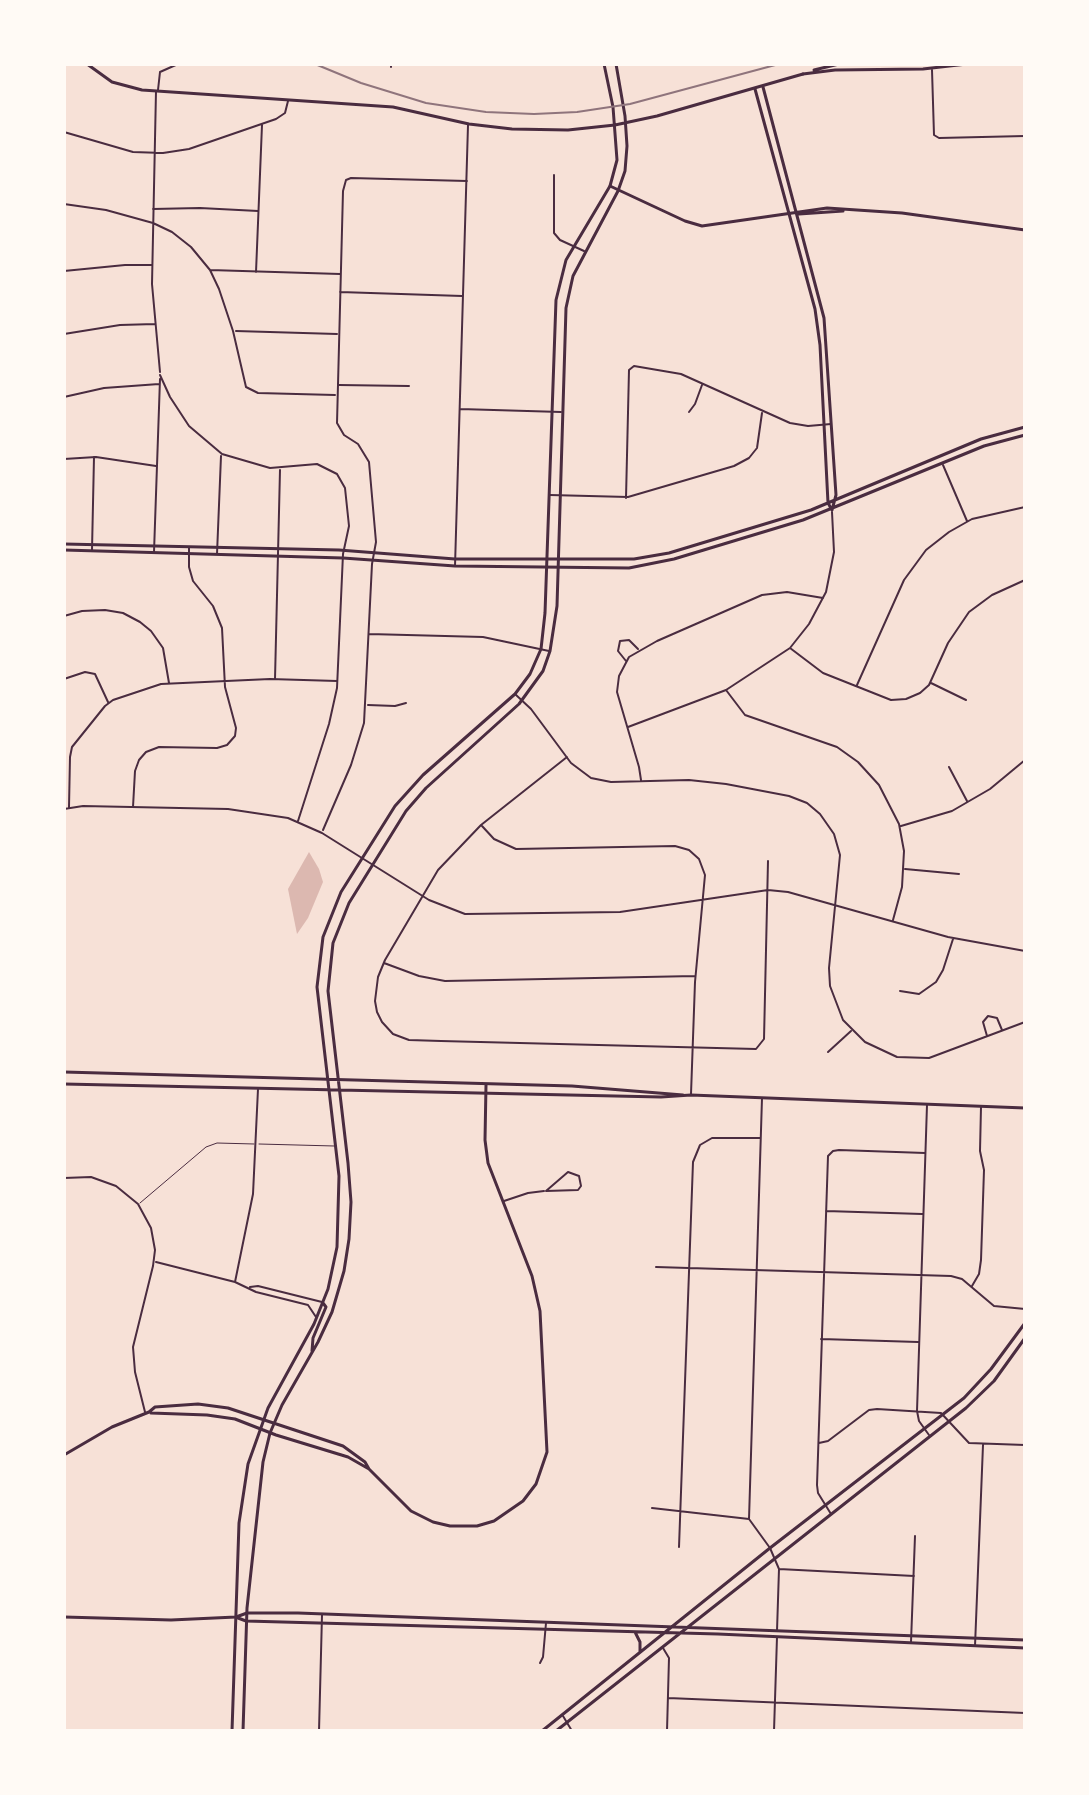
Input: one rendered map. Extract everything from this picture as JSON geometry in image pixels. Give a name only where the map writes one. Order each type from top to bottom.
[{"type":"street","points":[[87,64],[119,85],[393,107],[469,124],[543,131],[625,124],[839,64]]},
{"type":"street","points":[[154,553],[160,384],[152,265],[157,90],[160,72],[178,64]]},
{"type":"street","points":[[232,1731],[241,1502],[248,1464],[263,1420],[317,1318],[333,1268],[339,1231],[340,1193],[317,987],[319,956],[330,914],[341,892],[395,806],[423,775],[515,694],[530,674],[541,649],[556,300],[562,273],[574,246],[610,186],[617,160],[615,125],[604,64]]},
{"type":"street","points":[[243,1731],[246,1621],[261,1474],[270,1433],[311,1355],[337,1295],[349,1239],[351,1202],[328,991],[330,957],[339,923],[393,828],[426,788],[522,700],[543,671],[550,651],[556,620],[566,308],[573,276],[618,191],[627,161],[616,64]]},
{"type":"street","points":[[803,74],[839,69],[932,68],[967,64]]},
{"type":"street","points":[[932,68],[934,135],[939,138],[1025,136]]},
{"type":"street","points":[[627,727],[726,690],[790,648],[809,624],[823,598],[833,563],[832,510],[835,500],[824,318],[763,87]]},
{"type":"street","points":[[755,89],[815,309],[820,345],[828,503],[832,510]]},
{"type":"street","points":[[64,132],[121,149],[154,154],[189,149],[262,123],[285,113],[289,100]]},
{"type":"street","points":[[256,272],[262,123]]},
{"type":"street","points":[[455,566],[469,124]]},
{"type":"street","points":[[554,175],[554,233],[560,240],[585,252]]},
{"type":"street","points":[[322,833],[360,742],[366,705],[375,552],[375,512],[369,462],[358,444],[341,432],[337,423],[343,191],[346,180],[351,178],[467,181]]},
{"type":"street","points":[[610,186],[702,226],[821,209],[902,213],[1025,230]]},
{"type":"street","points":[[64,204],[121,213],[153,223],[183,240],[210,270],[233,331],[241,377],[251,391],[337,395]]},
{"type":"street","points":[[153,209],[259,211]]},
{"type":"street","points":[[64,271],[152,265]]},
{"type":"street","points":[[210,270],[341,274]]},
{"type":"street","points":[[340,292],[463,296]]},
{"type":"street","points":[[64,334],[120,325],[156,324]]},
{"type":"street","points":[[233,331],[338,334]]},
{"type":"street","points":[[626,498],[631,367],[671,371],[790,423],[832,424]]},
{"type":"street","points":[[160,375],[189,426],[222,454],[280,469],[312,463],[337,474],[345,488],[349,526],[343,554],[338,681],[329,724],[298,821]]},
{"type":"street","points":[[689,412],[702,383]]},
{"type":"street","points":[[64,397],[104,388],[160,384]]},
{"type":"street","points":[[337,385],[409,386]]},
{"type":"street","points":[[460,409],[563,412]]},
{"type":"street","points":[[548,495],[626,498],[744,461],[759,442],[762,412]]},
{"type":"street","points":[[64,550],[279,556],[375,552],[455,559],[616,561],[669,553],[828,503],[981,439],[1025,427]]},
{"type":"street","points":[[64,544],[279,548],[455,566],[611,569],[650,565],[832,510],[942,463],[1025,435]]},
{"type":"street","points":[[217,555],[222,454]]},
{"type":"street","points":[[939,456],[967,521]]},
{"type":"street","points":[[64,459],[94,457],[157,466]]},
{"type":"street","points":[[92,551],[94,457]]},
{"type":"street","points":[[275,679],[280,469]]},
{"type":"street","points":[[856,686],[900,587],[914,563],[939,539],[967,521],[1025,507]]},
{"type":"street","points":[[133,808],[135,771],[146,752],[159,747],[217,748],[232,741],[236,728],[225,682],[220,621],[213,606],[193,581],[189,546]]},
{"type":"street","points":[[790,648],[823,673],[856,686],[896,700],[914,696],[930,683],[948,643],[964,618],[984,600],[1025,580]]},
{"type":"street","points":[[641,782],[617,692],[619,676],[626,661],[639,650],[762,595],[798,593],[823,598]]},
{"type":"street","points":[[64,616],[98,610],[123,613],[140,622],[163,648],[169,684]]},
{"type":"street","points":[[369,634],[483,637],[550,651]]},
{"type":"street","points":[[626,661],[618,651],[620,641],[629,640],[639,650]]},
{"type":"street","points":[[64,679],[85,672],[95,674],[108,703]]},
{"type":"street","points":[[69,808],[72,747],[108,703],[147,687],[169,684],[275,679],[338,681]]},
{"type":"street","points":[[930,683],[966,700]]},
{"type":"street","points":[[726,690],[745,715],[822,740],[853,757],[886,794],[900,827],[904,869],[892,921]]},
{"type":"street","points":[[515,694],[567,757],[591,778],[611,782],[689,780],[726,784],[789,796],[807,803],[825,819],[837,841],[840,864],[829,968],[830,986],[838,1009],[851,1031],[879,1050],[906,1059],[938,1056],[1025,1022]]},
{"type":"street","points":[[366,705],[395,706],[406,703]]},
{"type":"street","points":[[567,757],[481,825],[452,853],[423,896],[378,977],[377,1012],[393,1034],[409,1040],[752,1050],[761,1043],[765,1008],[768,861]]},
{"type":"street","points":[[900,827],[952,811],[990,789],[1025,760]]},
{"type":"street","points":[[949,767],[968,802]]},
{"type":"street","points":[[64,809],[228,809],[298,821],[423,896],[454,911],[486,916],[620,912],[768,890],[788,892],[953,938],[1025,951]]},
{"type":"street","points":[[481,825],[494,839],[516,849],[684,848],[694,853],[703,868],[703,900],[691,1095]]},
{"type":"street","points":[[904,869],[959,874]]},
{"type":"street","points":[[900,991],[919,994],[936,982],[953,938]]},
{"type":"street","points":[[384,962],[419,976],[445,981],[696,976]]},
{"type":"street","points":[[988,1037],[983,1022],[988,1016],[998,1019],[1002,1031]]},
{"type":"street","points":[[828,1052],[851,1031]]},
{"type":"street","points":[[64,1072],[486,1083],[620,1088],[684,1095]]},
{"type":"street","points":[[64,1455],[155,1407],[198,1404],[228,1408],[343,1446],[365,1462],[411,1511],[433,1522],[450,1526],[477,1526],[494,1521],[523,1501],[536,1484],[545,1459],[547,1436],[540,1311],[532,1276],[486,1154],[486,1083]]},
{"type":"street","points":[[64,1084],[486,1094],[691,1095],[1025,1108]]},
{"type":"street","points":[[235,1282],[253,1194],[258,1089]]},
{"type":"street","points":[[762,1097],[749,1519],[770,1548],[779,1569],[774,1731]]},
{"type":"street","points":[[927,1104],[917,1411],[930,1436]]},
{"type":"street","points":[[971,1287],[979,1274],[981,1260],[984,1170],[980,1151],[981,1106]]},
{"type":"street","points":[[679,1547],[693,1162],[700,1145],[712,1138],[760,1138]]},
{"type":"street","points":[[831,1514],[817,1485],[827,1160],[830,1153],[839,1150],[925,1153]]},
{"type":"street","points":[[503,1202],[528,1193],[574,1192],[581,1186],[581,1180],[576,1173],[568,1172],[546,1191]]},
{"type":"street","points":[[64,1178],[83,1176],[105,1180],[127,1193],[138,1204],[153,1235],[154,1261],[133,1347],[135,1372],[147,1413]]},
{"type":"street","points":[[826,1211],[924,1214]]},
{"type":"street","points":[[154,1261],[308,1305],[317,1318]]},
{"type":"street","points":[[656,1267],[951,1276],[962,1279],[994,1306],[1025,1309]]},
{"type":"street","points":[[249,1287],[258,1286],[323,1302],[326,1307],[313,1338],[311,1355]]},
{"type":"street","points":[[542,1731],[976,1387],[1025,1323]]},
{"type":"street","points":[[556,1731],[930,1436],[994,1381],[1025,1338]]},
{"type":"street","points":[[821,1339],[919,1342]]},
{"type":"street","points":[[818,1443],[828,1441],[869,1410],[943,1414],[965,1440],[983,1444],[1025,1445]]},
{"type":"street","points":[[147,1413],[223,1417],[348,1457],[369,1469]]},
{"type":"street","points":[[975,1646],[983,1444]]},
{"type":"street","points":[[652,1508],[749,1519]]},
{"type":"street","points":[[911,1642],[915,1536]]},
{"type":"street","points":[[779,1569],[914,1576]]},
{"type":"street","points":[[64,1617],[171,1620],[236,1617],[247,1613],[323,1614],[1025,1640]]},
{"type":"street","points":[[319,1731],[323,1614]]},
{"type":"street","points":[[236,1617],[246,1621],[777,1636],[1025,1648]]},
{"type":"street","points":[[540,1663],[546,1622]]},
{"type":"street","points":[[635,1632],[640,1642],[640,1652]]},
{"type":"street","points":[[662,1647],[669,1656],[667,1731]]},
{"type":"street","points":[[668,1698],[1025,1713]]},
{"type":"street","points":[[562,1715],[572,1731]]},
{"type":"lane","points":[[138,1204],[206,1147],[217,1143],[335,1146]]},
{"type":"shaded area","points":[[309,852],[323,882],[308,918],[297,934],[288,889]]},
{"type":"railway","points":[[315,64],[361,83],[426,103],[486,112],[534,114],[577,112],[630,104],[779,64]]}]
